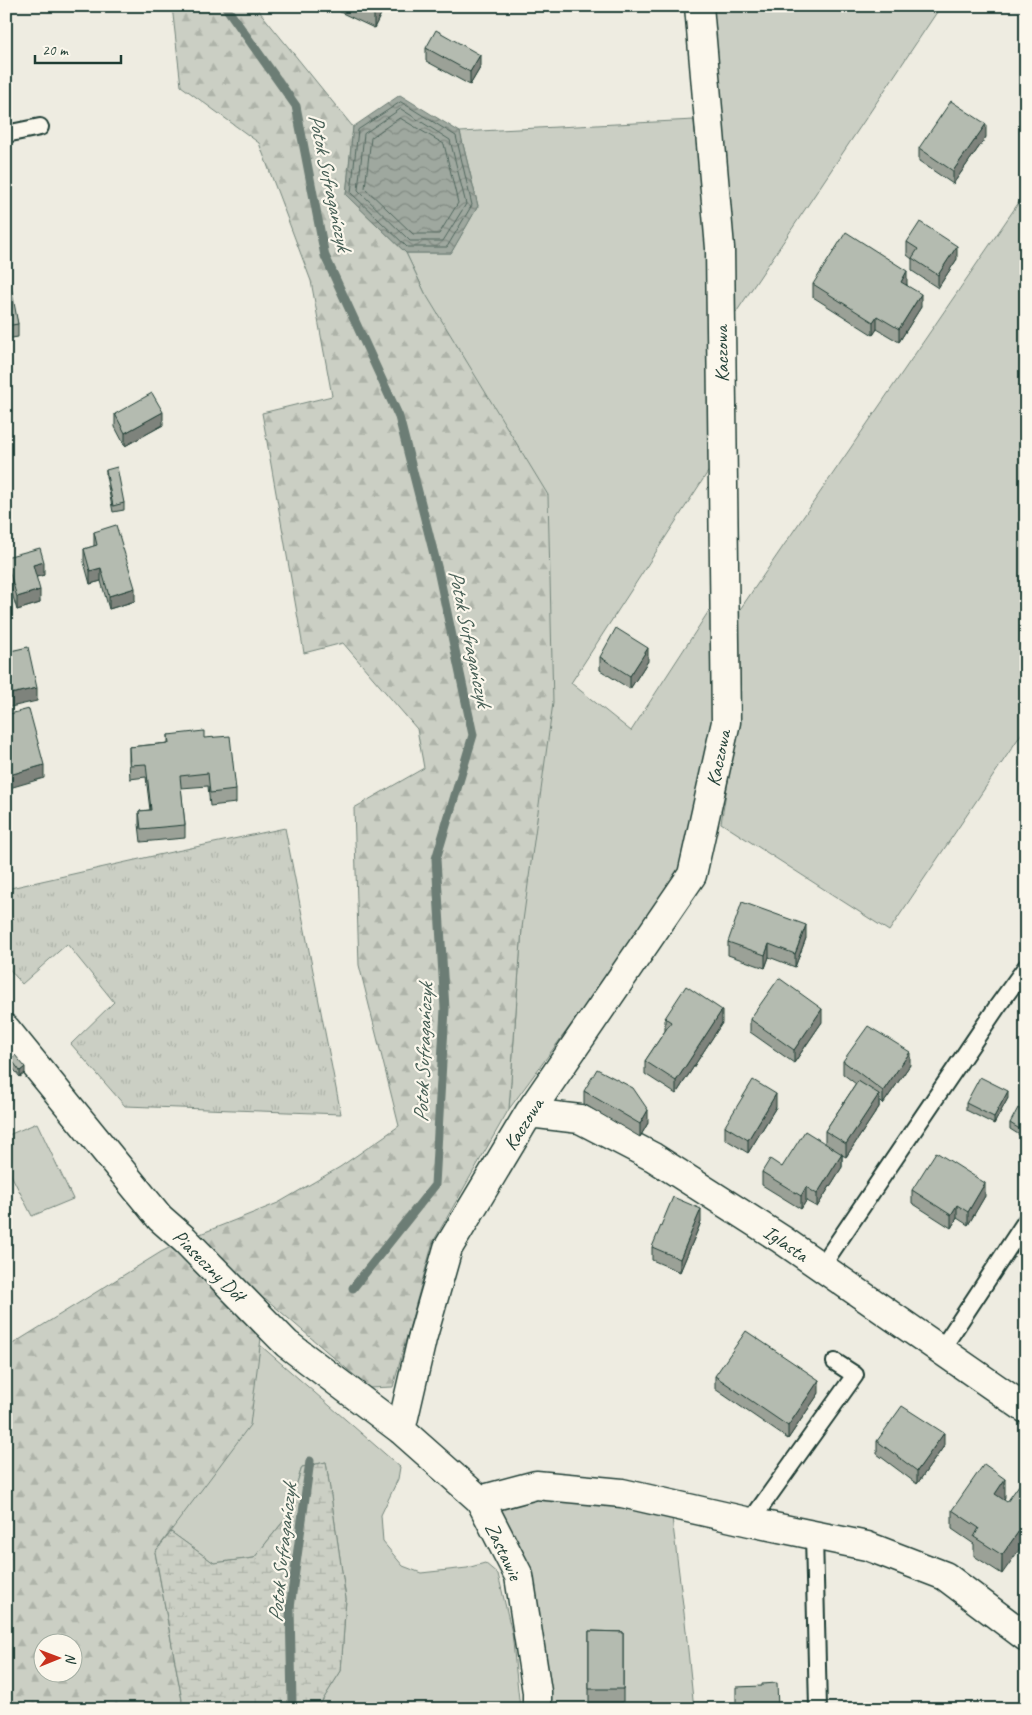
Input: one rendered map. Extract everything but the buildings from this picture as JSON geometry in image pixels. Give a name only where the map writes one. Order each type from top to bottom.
[{"type":"street","name":"Kaczowa","points":[[401,1430],[422,1339],[448,1248],[529,1113],[692,875],[726,722],[720,248],[699,6]]},
{"type":"street","name":"Piaseczny Dół","points":[[6,1029],[160,1218],[185,1240],[287,1344],[401,1430],[444,1469]]},
{"type":"street","name":"Iglasta","points":[[529,1113],[580,1119],[653,1157],[781,1239],[1026,1409]]},
{"type":"street","name":"Zastawie","points":[[444,1469],[480,1500],[519,1576],[537,1692],[537,1709]]},
{"type":"street","points":[[480,1500],[536,1486],[622,1493],[868,1546],[945,1576],[1026,1637]]},
{"type":"lane","points":[[6,134],[40,127]]},
{"type":"lane","points":[[821,1267],[1026,967]]},
{"type":"lane","points":[[941,1350],[1026,1220]]},
{"type":"lane","points":[[750,1522],[855,1375],[835,1362]]},
{"type":"lane","points":[[814,1535],[818,1709]]},
{"type":"green space","points":[[172,6],[255,6],[353,127],[346,195],[406,253],[425,293],[548,495],[553,703],[522,928],[509,1109],[433,1242],[393,1387],[369,1388],[266,1299],[250,1425],[155,1552],[182,1700],[181,1709],[6,1709],[6,1348],[161,1252],[185,1240],[278,1203],[340,1167],[399,1126],[359,965],[354,808],[424,768],[417,729],[343,643],[304,653],[262,413],[332,396],[311,281],[259,143],[181,86]]},
{"type":"green space","points":[[708,6],[941,6],[727,326]]},
{"type":"green space","points":[[694,120],[710,249],[713,464],[571,683],[631,731],[714,603],[715,720],[684,871],[509,1109],[522,928],[425,293],[406,253],[451,253],[478,206],[460,132]]},
{"type":"green space","points":[[1026,192],[1026,727],[889,931],[721,823],[738,722],[732,621]]},
{"type":"green space","points":[[285,828],[341,1114],[125,1106],[71,1044],[114,1002],[67,944],[22,984],[6,965],[6,889]]},
{"type":"green space","points":[[37,1123],[73,1199],[32,1216],[6,1165],[6,1136]]},
{"type":"green space","points":[[260,1345],[400,1467],[398,1479],[381,1515],[383,1542],[403,1566],[421,1573],[467,1568],[485,1563],[498,1574],[512,1633],[520,1709],[317,1709],[341,1671],[346,1599],[326,1462],[302,1467],[286,1518],[254,1558],[214,1563],[171,1532],[181,1709],[6,1709],[6,1348],[258,1359]]},
{"type":"green space","points":[[326,1462],[346,1599],[341,1671],[317,1709],[181,1709],[182,1700],[155,1552],[171,1532],[214,1563],[254,1558],[286,1518],[302,1467]]},
{"type":"green space","points":[[536,1495],[618,1505],[672,1518],[694,1709],[550,1709],[530,1570],[500,1506]]},
{"type":"water","points":[[400,95],[460,132],[478,206],[451,253],[406,253],[346,195],[353,127]]},
{"type":"waterway","name":"Potok Sufragańczyk","points":[[225,6],[296,106],[325,256],[399,417],[438,570],[473,735],[436,859],[445,1009],[435,1185],[353,1288]]},
{"type":"waterway","name":"Potok Sufragańczyk","points":[[288,1709],[292,1703],[290,1608],[310,1461]]}]
